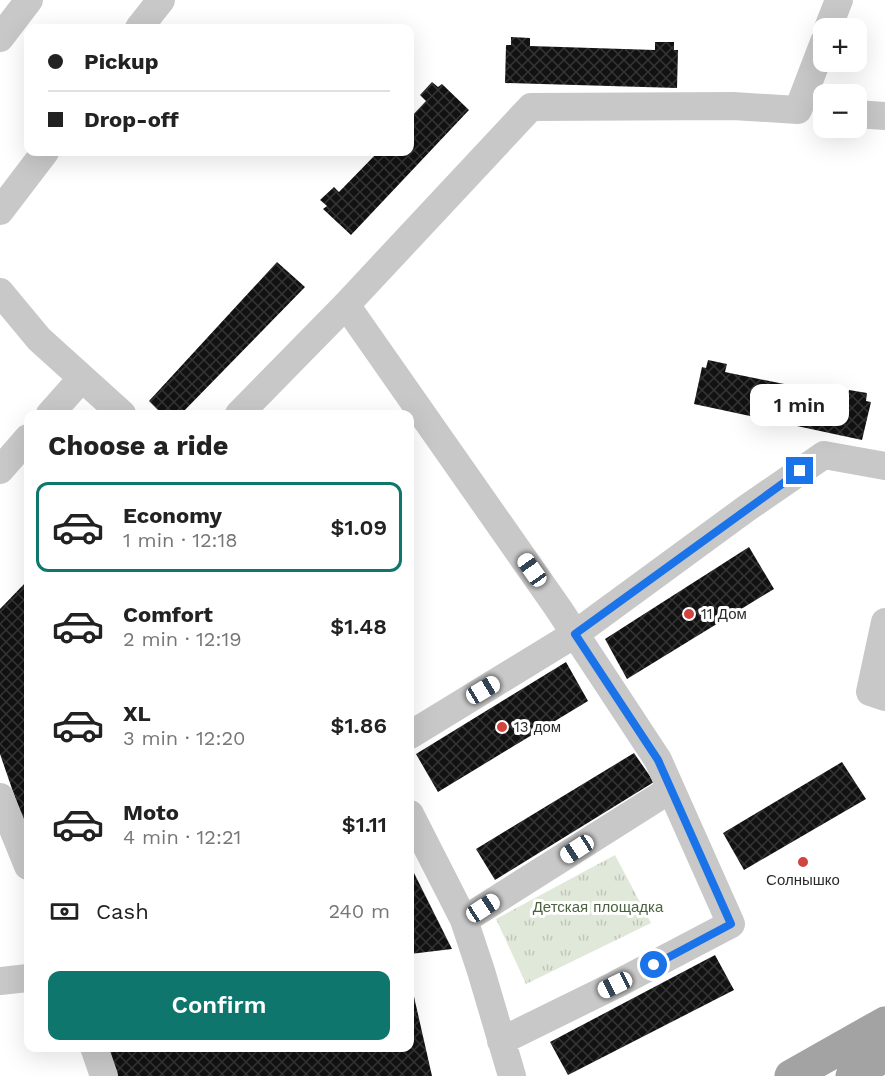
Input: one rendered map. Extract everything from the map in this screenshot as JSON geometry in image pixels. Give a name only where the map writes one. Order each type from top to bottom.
[{"type":"main road","points":[[791,1076],[885,1023]]},
{"type":"main road","points":[[852,1076],[885,1055]]},
{"type":"street","points":[[0,38],[29,0]]},
{"type":"street","points":[[142,24],[161,0]]},
{"type":"street","points":[[832,18],[839,0]]},
{"type":"street","points":[[243,410],[346,305],[531,107],[733,106],[811,111],[818,72]]},
{"type":"street","points":[[867,115],[885,116]]},
{"type":"street","points":[[0,211],[42,156]]},
{"type":"street","points":[[0,292],[39,339],[118,410]]},
{"type":"street","points":[[346,305],[575,634],[658,760],[731,924],[501,1041]]},
{"type":"street","points":[[54,410],[82,378]]},
{"type":"street","points":[[0,470],[24,443]]},
{"type":"street","points":[[414,733],[575,634],[747,508],[824,455],[885,466]]},
{"type":"street","points":[[885,622],[870,692],[885,697]]},
{"type":"street","points":[[464,920],[671,789]]},
{"type":"street","points":[[0,797],[24,856]]},
{"type":"street","points":[[414,822],[464,920],[512,1076]]},
{"type":"street","points":[[0,981],[24,978]]},
{"type":"street","points":[[96,1052],[104,1076]]},
{"type":"green space","name":"Детская площадка","points":[[615,855],[651,923],[526,984],[496,919]]},
{"type":"building","points":[[511,37],[530,38],[530,46],[655,50],[655,42],[674,42],[674,50],[678,50],[677,88],[505,83],[506,45],[511,45]]},
{"type":"building","points":[[432,82],[438,87],[442,84],[469,110],[351,235],[323,209],[327,206],[320,200],[334,187],[339,192],[374,156],[414,156],[414,114],[426,101],[420,95]]},
{"type":"building","points":[[277,262],[305,287],[185,410],[158,410],[149,401]]},
{"type":"building","points":[[708,360],[727,364],[725,372],[848,397],[849,390],[867,393],[866,401],[871,402],[862,440],[694,404],[702,367],[706,368]]},
{"type":"building","name":"11 Дом","points":[[749,547],[774,589],[627,679],[605,639]]},
{"type":"building","points":[[24,584],[24,823],[0,754],[0,609]]},
{"type":"building","name":"13 дом","points":[[566,662],[588,701],[438,792],[416,754]]},
{"type":"building","points":[[634,753],[654,782],[495,880],[476,849]]},
{"type":"building","points":[[842,762],[866,799],[744,870],[723,833]]},
{"type":"building","points":[[414,873],[452,949],[414,954]]},
{"type":"building","points":[[715,955],[734,990],[568,1075],[550,1042]]},
{"type":"building","points":[[414,997],[432,1076],[113,1076],[105,1052],[414,1052]]},
{"type":"place","name":"11 Дом","points":[[689,614]]},
{"type":"place","name":"13 дом","points":[[502,727]]},
{"type":"place","name":"Солнышко","points":[[803,862]]},
{"type":"route","points":[[654,965],[731,924],[658,760],[575,634],[800,471]]}]
